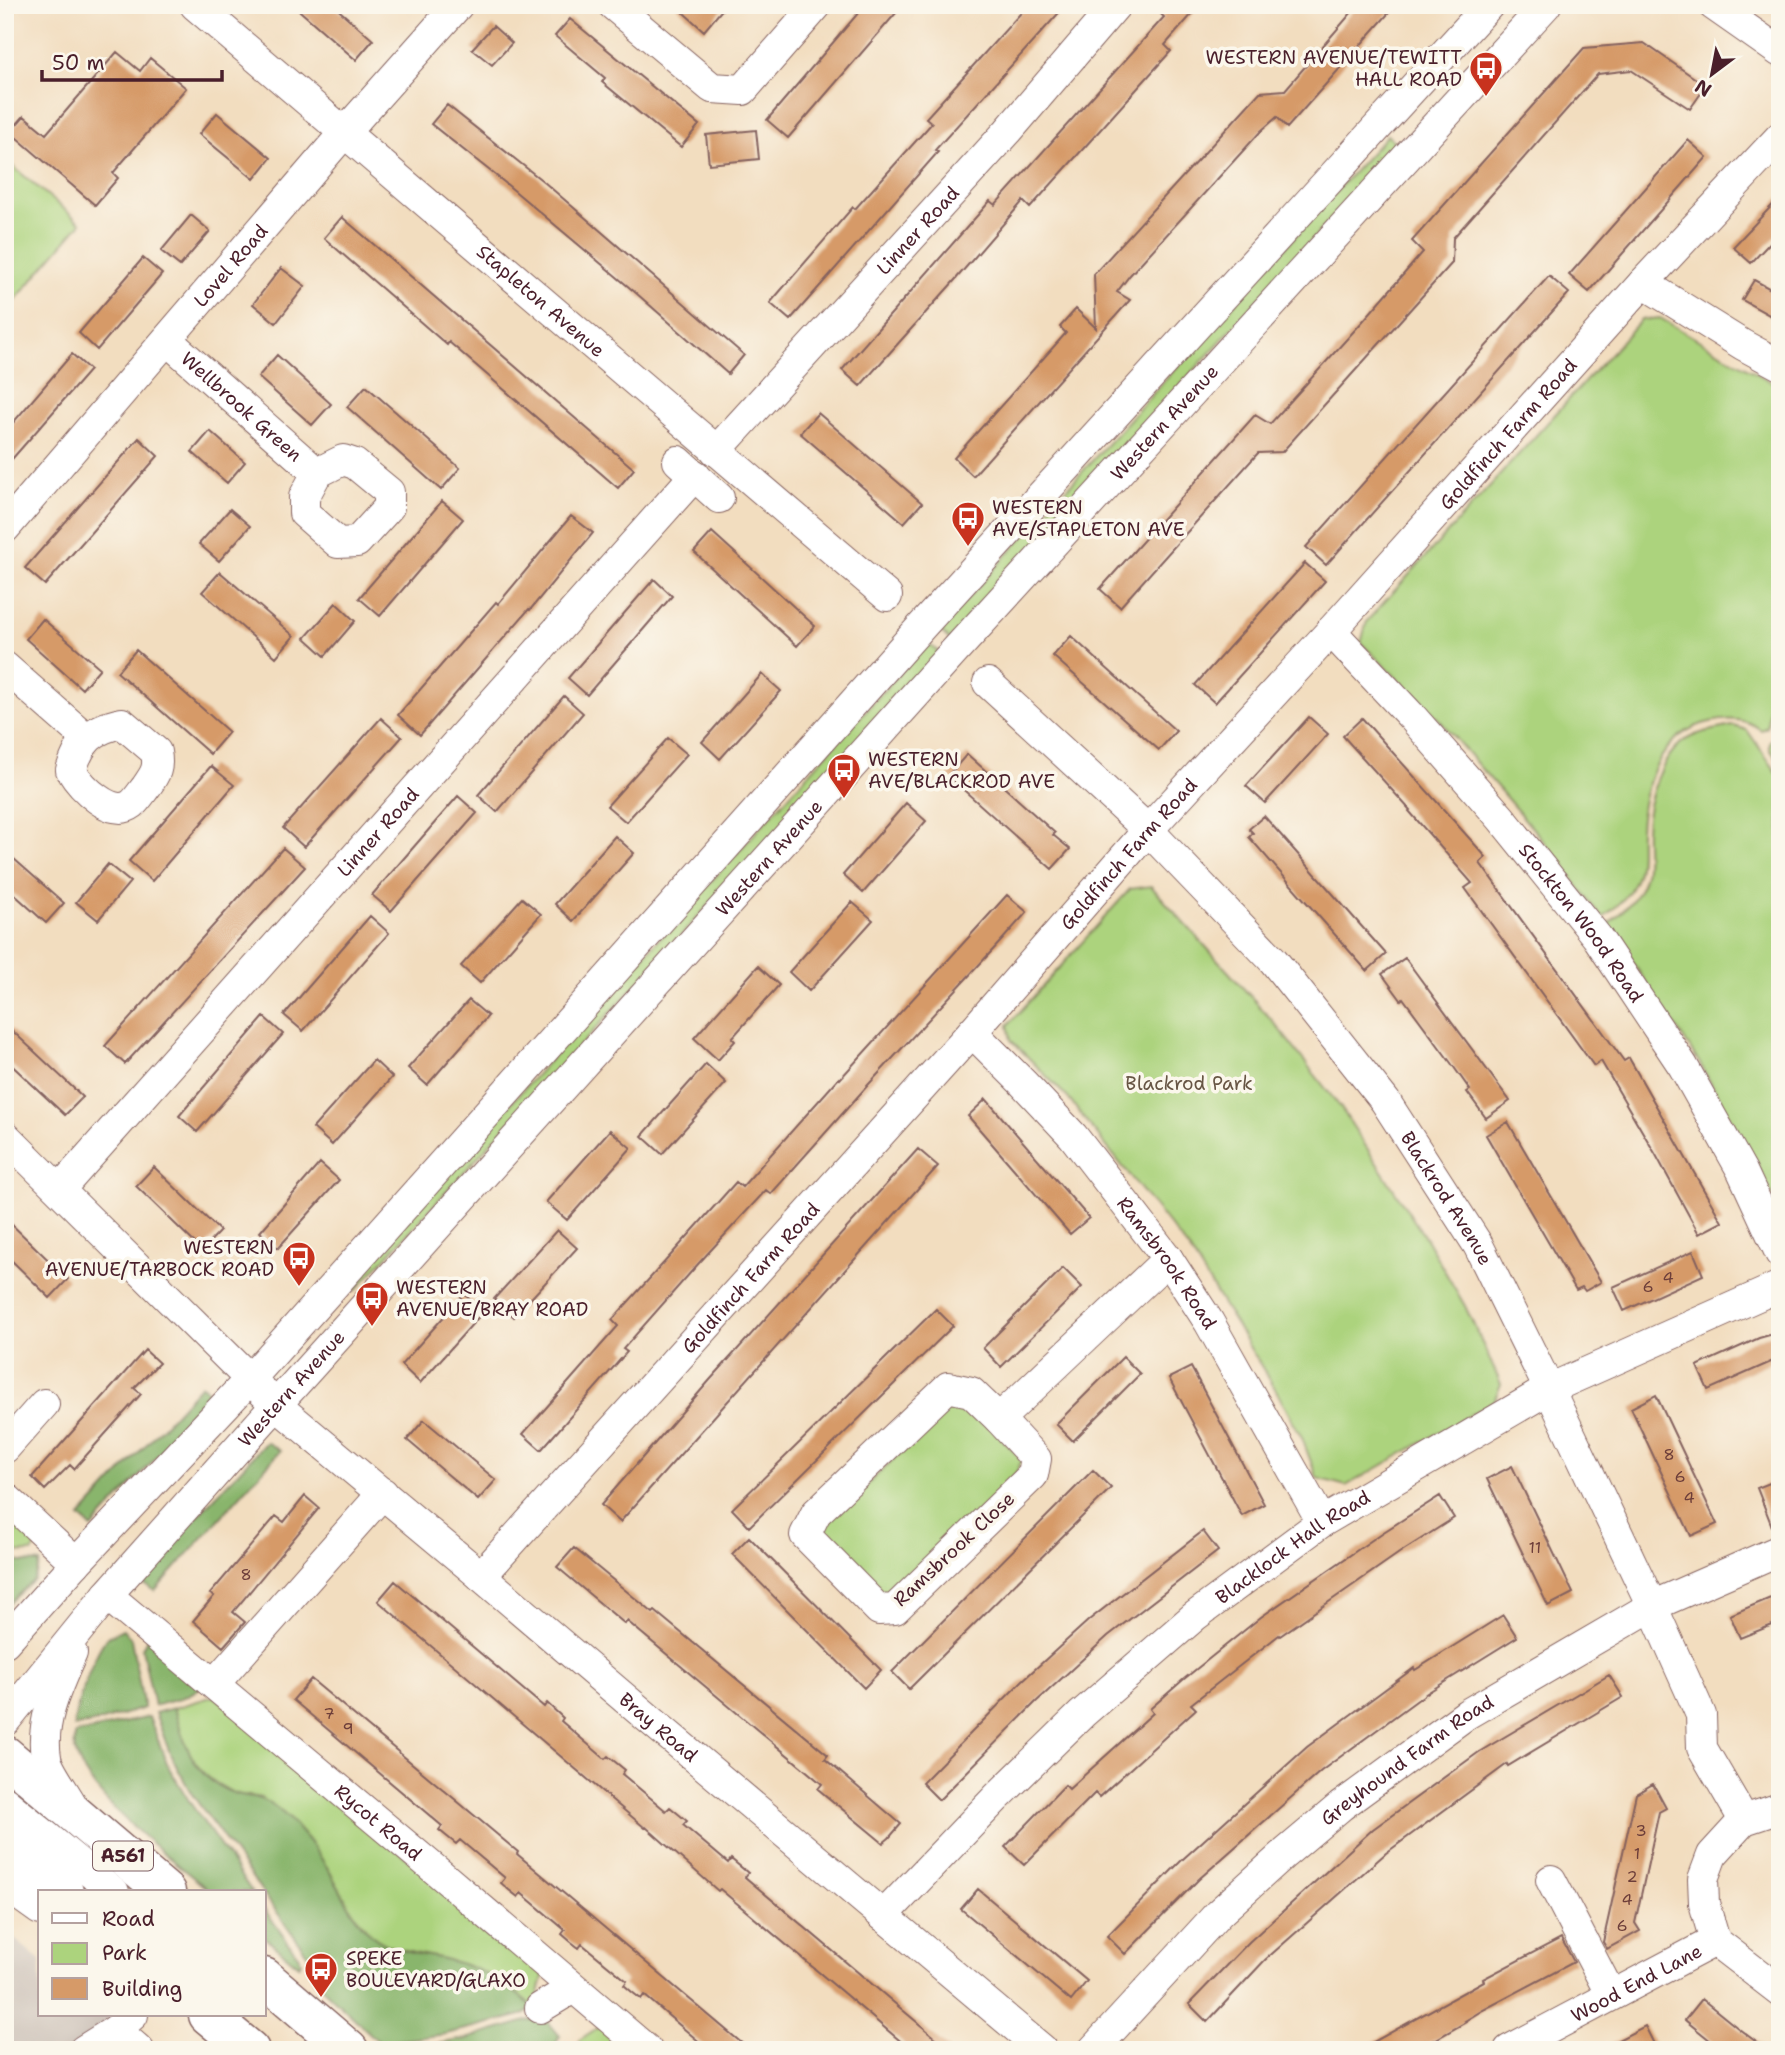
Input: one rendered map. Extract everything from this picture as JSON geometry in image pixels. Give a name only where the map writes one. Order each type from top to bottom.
[{"type":"highway","name":"A561","points":[[5,1755],[164,1890]]},
{"type":"highway","points":[[5,1842],[62,1890]]},
{"type":"highway","points":[[266,1979],[349,2050]]},
{"type":"highway","points":[[209,2016],[250,2050]]},
{"type":"street","name":"Stapleton Avenue","points":[[195,5],[887,596]]},
{"type":"street","name":"Lovel Road","points":[[5,528],[344,133],[458,5]]},
{"type":"street","points":[[613,5],[712,88],[743,90],[817,5]]},
{"type":"street","name":"Linner Road","points":[[716,451],[1008,131],[1116,5]]},
{"type":"street","name":"Western Avenue","points":[[5,1642],[251,1378],[922,626],[1489,5]]},
{"type":"street","name":"Western Avenue","points":[[5,1721],[98,1607],[276,1405],[944,663],[1546,5]]},
{"type":"street","points":[[1713,5],[1780,52]]},
{"type":"street","name":"Goldfinch Farm Road","points":[[481,1576],[972,1032],[1148,830],[1331,631],[1643,283],[1780,137]]},
{"type":"street","points":[[1643,283],[1780,365]]},
{"type":"street","name":"Wellbrook Green","points":[[167,340],[317,473]]},
{"type":"street","name":"Linner Road","points":[[60,1189],[686,468],[719,498]]},
{"type":"street","name":"Stockton Wood Road","points":[[1331,631],[1413,718],[1501,818],[1597,937],[1683,1066],[1742,1171],[1780,1253]]},
{"type":"street","points":[[5,667],[86,737]]},
{"type":"street","name":"Blackrod Avenue","points":[[988,683],[1148,830],[1273,960],[1385,1101],[1478,1245],[1549,1389],[1702,1715],[1702,1748],[1744,1820]]},
{"type":"street","name":"Ramsbrook Road","points":[[972,1032],[1073,1136],[1168,1259],[1216,1333],[1322,1522]]},
{"type":"street","name":"Bray Road","points":[[5,1136],[276,1405],[1043,2050]]},
{"type":"street","points":[[999,1419],[1168,1259]]},
{"type":"street","name":"Blacklock Hall Road","points":[[883,1916],[996,1798],[1082,1714],[1195,1616],[1322,1522],[1549,1389],[1780,1286]]},
{"type":"street","name":"Ramsbrook Close","points":[[948,1387],[971,1392],[999,1419],[1036,1459],[1033,1475],[895,1609],[879,1610],[805,1535],[816,1513],[948,1387]]},
{"type":"street","points":[[5,1448],[44,1404]]},
{"type":"street","points":[[214,1684],[383,1493]]},
{"type":"street","points":[[5,1497],[76,1563]]},
{"type":"street","name":"Greyhound Farm Road","points":[[1093,2050],[1219,1913],[1284,1854],[1341,1806],[1467,1714],[1652,1606],[1780,1550]]},
{"type":"street","points":[[81,1820],[46,1759],[45,1733],[48,1711],[62,1675],[98,1607]]},
{"type":"street","name":"Rycot Road","points":[[98,1607],[214,1684],[647,2050]]},
{"type":"street","points":[[5,1628],[32,1612]]},
{"type":"street","name":"A561","points":[[5,1802],[112,1890]]},
{"type":"street","points":[[1744,1820],[1780,1808]]},
{"type":"street","name":"Wood End Lane","points":[[1509,2050],[1715,1941],[1704,1903],[1703,1879],[1712,1855],[1744,1820]]},
{"type":"street","points":[[1551,1880],[1611,1995]]},
{"type":"street","points":[[5,1885],[38,1909]]},
{"type":"street","points":[[1715,1941],[1780,1991]]},
{"type":"street","points":[[540,2008],[573,1988]]},
{"type":"street","points":[[84,2049],[125,2023],[139,2050]]},
{"type":"shaded area","points":[[5,1931],[38,1958],[38,2016],[107,2016],[148,2050],[5,2050]]},
{"type":"green space","points":[[1387,135],[1398,145],[950,640],[939,630]]},
{"type":"green space","points":[[5,160],[81,223],[5,312]]},
{"type":"green space","points":[[1660,318],[1780,387],[1780,674],[1771,687],[1767,727],[1761,730],[1737,720],[1710,722],[1693,728],[1667,749],[1650,779],[1645,796],[1636,878],[1622,901],[1602,918],[1541,838],[1436,716],[1361,643],[1367,621],[1641,320]]},
{"type":"green space","points":[[927,643],[940,653],[355,1291],[347,1284]]},
{"type":"green space","points":[[1733,726],[1747,730],[1780,777],[1780,1210],[1699,1062],[1608,925],[1629,904],[1642,885],[1646,866],[1649,805],[1664,764],[1681,743],[1691,737]]},
{"type":"green space","points":[[1780,734],[1780,764],[1770,749],[1770,741]]},
{"type":"green space","name":"Blackrod Park","points":[[1151,886],[1271,1019],[1341,1108],[1426,1239],[1465,1306],[1501,1384],[1494,1401],[1346,1486],[1317,1478],[1302,1438],[1276,1390],[1190,1251],[1067,1097],[1011,1040],[1008,1025],[1130,889]]},
{"type":"green space","points":[[201,1385],[213,1395],[92,1528],[80,1517]]},
{"type":"green space","points":[[956,1399],[971,1405],[1022,1460],[1015,1476],[897,1596],[882,1599],[823,1542],[822,1528]]},
{"type":"green space","points":[[266,1442],[280,1451],[155,1591],[138,1580]]},
{"type":"green space","points":[[5,1506],[41,1541],[32,1552],[5,1553]]},
{"type":"green space","points":[[5,1561],[40,1563],[34,1580],[5,1607]]},
{"type":"green space","points":[[123,1629],[131,1639],[144,1708],[74,1727],[82,1693],[97,1653],[108,1637]]},
{"type":"green space","points":[[148,1638],[202,1686],[173,1701],[154,1706],[142,1648]]},
{"type":"green space","points":[[214,1696],[544,1973],[538,1997],[532,2006],[513,1990],[450,1961],[390,1948],[373,1937],[352,1911],[327,1867],[261,1798],[235,1794],[200,1771],[183,1742],[174,1708]]},
{"type":"green space","points":[[174,1708],[182,1735],[194,1760],[211,1781],[237,1794],[264,1800],[286,1816],[318,1854],[363,1926],[377,1939],[394,1947],[483,1972],[503,1983],[532,2006],[526,2014],[446,2034],[380,2043],[314,1980],[317,1968],[266,1897],[266,1890],[261,1890],[191,1793],[171,1756],[155,1713]]},
{"type":"green space","points":[[149,1717],[169,1768],[251,1890],[209,1890],[133,1827],[96,1788],[82,1768],[75,1750],[75,1734]]},
{"type":"green space","points":[[266,1912],[299,1957],[299,1966],[266,1939]]},
{"type":"green space","points":[[540,2017],[560,2036],[552,2050],[401,2050],[466,2039]]},
{"type":"green space","points":[[602,2025],[632,2050],[582,2050],[578,2044],[579,2040]]},
{"type":"building","points":[[293,5],[333,5],[373,40],[356,60]]},
{"type":"building","points":[[675,5],[726,5],[704,31]]},
{"type":"building","points":[[865,5],[903,5],[788,138],[767,120]]},
{"type":"building","points":[[1028,5],[1066,5],[935,150],[938,152],[790,320],[770,303],[853,207],[855,209],[932,123],[926,118]]},
{"type":"building","points":[[1151,5],[1200,5],[1165,45],[1171,51],[1030,208],[1023,201],[860,386],[842,370],[990,201],[995,205],[1164,17]]},
{"type":"building","points":[[1358,5],[1396,5],[1287,128],[1277,117],[1261,131],[1130,275],[1117,292],[1130,300],[973,476],[954,458],[1066,333],[1060,327],[1076,309],[1096,328],[1094,274],[1260,92],[1285,90]]},
{"type":"building","points":[[570,19],[699,125],[681,147],[602,82],[605,78],[555,36]]},
{"type":"building","points":[[493,26],[512,43],[492,65],[472,49]]},
{"type":"building","points":[[1644,43],[1706,86],[1690,109],[1631,70],[1598,74],[1453,238],[1452,263],[1282,452],[1258,453],[1120,607],[1100,589],[1255,415],[1270,424],[1363,321],[1423,252],[1412,241],[1584,48]]},
{"type":"building","points":[[117,52],[140,71],[150,58],[186,88],[113,173],[118,178],[95,205],[10,132],[24,116],[46,134]]},
{"type":"building","points":[[447,105],[544,182],[744,355],[728,374],[636,293],[431,124]]},
{"type":"building","points":[[217,113],[271,158],[254,179],[199,134]]},
{"type":"building","points":[[756,130],[759,159],[709,164],[706,135]]},
{"type":"building","points":[[1688,140],[1707,157],[1589,292],[1569,275]]},
{"type":"building","points":[[1780,197],[1780,232],[1751,263],[1733,247]]},
{"type":"building","points":[[191,215],[210,231],[180,266],[161,251]]},
{"type":"building","points":[[342,217],[634,469],[618,488],[324,238]]},
{"type":"building","points":[[143,258],[162,274],[97,350],[79,333]]},
{"type":"building","points":[[281,268],[305,286],[276,323],[253,304]]},
{"type":"building","points":[[1549,276],[1569,293],[1326,565],[1306,547]]},
{"type":"building","points":[[1754,280],[1780,294],[1780,321],[1742,300]]},
{"type":"building","points":[[72,354],[90,370],[5,467],[5,432]]},
{"type":"building","points":[[277,355],[331,404],[312,425],[258,377]]},
{"type":"building","points":[[366,386],[460,468],[441,490],[347,407]]},
{"type":"building","points":[[818,413],[922,503],[904,523],[800,433]]},
{"type":"building","points":[[210,431],[245,462],[227,483],[192,452]]},
{"type":"building","points":[[139,438],[158,456],[45,585],[25,568]]},
{"type":"building","points":[[442,501],[463,519],[380,616],[359,598]]},
{"type":"building","points":[[230,509],[250,526],[219,561],[199,544]]},
{"type":"building","points":[[571,516],[593,533],[530,610],[420,735],[398,715],[496,602],[498,604]]},
{"type":"building","points":[[712,532],[815,626],[797,646],[694,552]]},
{"type":"building","points":[[1305,563],[1325,581],[1215,703],[1195,685]]},
{"type":"building","points":[[220,572],[294,636],[276,657],[202,592]]},
{"type":"building","points":[[654,579],[672,596],[587,695],[568,678]]},
{"type":"building","points":[[336,603],[355,621],[325,656],[305,638]]},
{"type":"building","points":[[43,619],[100,668],[82,689],[26,639]]},
{"type":"building","points":[[1071,636],[1176,731],[1159,750],[1053,656]]},
{"type":"building","points":[[136,650],[229,732],[210,754],[117,672]]},
{"type":"building","points":[[762,674],[781,691],[720,759],[702,742]]},
{"type":"building","points":[[564,696],[583,713],[497,812],[478,795]]},
{"type":"building","points":[[1309,717],[1328,734],[1265,803],[1246,786]]},
{"type":"building","points":[[381,718],[402,737],[304,847],[283,828]]},
{"type":"building","points":[[1362,718],[1486,857],[1480,863],[1624,1061],[1629,1058],[1722,1222],[1699,1234],[1601,1061],[1594,1066],[1465,888],[1472,883],[1343,736]]},
{"type":"building","points":[[668,738],[687,754],[626,822],[607,806]]},
{"type":"building","points":[[967,754],[1070,849],[1052,869],[948,776]]},
{"type":"building","points":[[211,766],[234,785],[152,881],[129,861]]},
{"type":"building","points":[[458,796],[477,813],[391,911],[372,895]]},
{"type":"building","points":[[906,803],[926,821],[863,893],[843,875]]},
{"type":"building","points":[[1264,816],[1386,954],[1367,971],[1249,837],[1253,833],[1249,829]]},
{"type":"building","points":[[615,836],[634,853],[573,921],[555,904]]},
{"type":"building","points":[[283,848],[305,867],[125,1064],[105,1046]]},
{"type":"building","points":[[5,851],[64,903],[46,923],[5,886]]},
{"type":"building","points":[[108,864],[130,882],[98,920],[76,902]]},
{"type":"building","points":[[1007,895],[1027,912],[771,1194],[766,1190],[699,1263],[623,1349],[627,1352],[541,1450],[523,1434],[618,1326],[612,1320],[736,1182],[742,1187]]},
{"type":"building","points":[[522,898],[541,914],[480,983],[461,966]]},
{"type":"building","points":[[852,902],[873,920],[809,991],[789,972]]},
{"type":"building","points":[[370,916],[389,933],[303,1031],[284,1015]]},
{"type":"building","points":[[1405,958],[1510,1101],[1486,1118],[1451,1063],[1382,974]]},
{"type":"building","points":[[758,966],[779,985],[732,1038],[735,1041],[718,1060],[694,1038]]},
{"type":"building","points":[[469,1000],[488,1016],[427,1085],[408,1068]]},
{"type":"building","points":[[264,1017],[283,1034],[197,1132],[179,1116]]},
{"type":"building","points":[[5,1024],[83,1097],[65,1115],[5,1059]]},
{"type":"building","points":[[374,1060],[392,1077],[332,1145],[313,1128]]},
{"type":"building","points":[[706,1064],[726,1083],[662,1154],[642,1136]]},
{"type":"building","points":[[986,1099],[1089,1218],[1070,1234],[968,1116]]},
{"type":"building","points":[[1508,1122],[1601,1282],[1585,1291],[1582,1287],[1576,1290],[1486,1135]]},
{"type":"building","points":[[610,1130],[631,1148],[567,1220],[546,1202]]},
{"type":"building","points":[[918,1149],[938,1166],[620,1522],[601,1505]]},
{"type":"building","points":[[320,1163],[339,1180],[278,1248],[260,1232]]},
{"type":"building","points":[[154,1167],[220,1231],[202,1250],[136,1186]]},
{"type":"building","points":[[5,1218],[68,1279],[50,1298],[5,1254]]},
{"type":"building","points":[[557,1230],[577,1248],[514,1317],[494,1299]]},
{"type":"building","points":[[1693,1251],[1703,1275],[1624,1311],[1613,1287]]},
{"type":"building","points":[[1063,1268],[1082,1287],[1001,1367],[983,1348]]},
{"type":"building","points":[[464,1294],[483,1312],[420,1383],[401,1365]]},
{"type":"building","points":[[936,1309],[953,1326],[749,1527],[732,1509]]},
{"type":"building","points":[[1780,1332],[1780,1358],[1708,1390],[1697,1366],[1759,1338]]},
{"type":"building","points":[[145,1350],[159,1363],[134,1388],[141,1394],[74,1469],[70,1465],[45,1490],[32,1477]]},
{"type":"building","points":[[1123,1357],[1140,1374],[1073,1441],[1056,1424]]},
{"type":"building","points":[[1191,1367],[1264,1504],[1242,1516],[1169,1378]]},
{"type":"building","points":[[1656,1395],[1717,1524],[1691,1536],[1631,1408]]},
{"type":"building","points":[[424,1420],[496,1480],[478,1500],[407,1440]]},
{"type":"building","points":[[1512,1466],[1573,1593],[1548,1606],[1487,1479]]},
{"type":"building","points":[[1093,1470],[1111,1488],[909,1689],[892,1672]]},
{"type":"building","points":[[1780,1479],[1780,1533],[1775,1534],[1757,1488]]},
{"type":"building","points":[[305,1496],[319,1508],[233,1612],[245,1622],[223,1647],[193,1621],[214,1596],[210,1594],[276,1516],[284,1522]]},
{"type":"building","points":[[1440,1496],[1454,1518],[1279,1635],[1191,1704],[1196,1709],[1099,1797],[1095,1793],[1024,1865],[1005,1847],[1065,1785],[1069,1789],[1153,1713],[1150,1709],[1184,1679],[1261,1617]]},
{"type":"building","points":[[1203,1531],[1218,1551],[1108,1636],[1036,1702],[939,1800],[922,1783],[1022,1681],[1089,1620]]},
{"type":"building","points":[[749,1537],[881,1670],[864,1688],[732,1554]]},
{"type":"building","points":[[574,1548],[653,1613],[655,1611],[828,1755],[825,1759],[901,1824],[889,1838],[883,1843],[818,1789],[822,1784],[627,1621],[625,1624],[557,1567]]},
{"type":"building","points":[[395,1581],[544,1707],[547,1703],[563,1718],[561,1721],[605,1759],[608,1756],[625,1770],[622,1774],[666,1811],[670,1807],[687,1821],[683,1825],[728,1863],[731,1859],[748,1873],[745,1877],[950,2050],[911,2050],[720,1889],[718,1891],[378,1601]]},
{"type":"building","points":[[1780,1594],[1780,1622],[1740,1638],[1730,1615]]},
{"type":"building","points":[[1503,1615],[1517,1637],[1427,1693],[1321,1771],[1199,1879],[1125,1954],[1107,1936],[1183,1859],[1307,1747],[1414,1668],[1415,1670]]},
{"type":"building","points":[[1609,1675],[1623,1697],[1508,1766],[1507,1764],[1386,1853],[1265,1960],[1207,2022],[1189,2004],[1249,1942],[1373,1829],[1479,1752]]},
{"type":"building","points":[[311,1679],[750,2050],[709,2050],[644,1995],[641,1999],[632,1992],[624,1985],[627,1981],[582,1944],[579,1948],[570,1941],[562,1934],[565,1930],[521,1893],[518,1897],[509,1890],[501,1883],[505,1878],[460,1840],[456,1844],[439,1830],[442,1826],[293,1700]]},
{"type":"building","points":[[1653,1784],[1666,1808],[1659,1812],[1635,1923],[1640,1931],[1607,1949],[1603,1942],[1636,1794]]},
{"type":"building","points":[[978,1889],[1087,1981],[1071,2001],[961,1909]]},
{"type":"building","points":[[1561,1938],[1574,1962],[1483,2010],[1417,2050],[1359,2050],[1484,1981],[1483,1979]]},
{"type":"building","points":[[1702,1999],[1767,2050],[1722,2050],[1685,2020]]},
{"type":"building","points":[[1645,2026],[1657,2050],[1599,2050]]},
{"type":"place","name":"WESTERN AVENUE/TEWITT HALL ROAD","points":[[1486,98]]},
{"type":"place","name":"WESTERN AVE/STAPLETON AVE","points":[[968,548]]},
{"type":"place","name":"WESTERN AVE/BLACKROD AVE","points":[[844,800]]},
{"type":"place","name":"WESTERN AVENUE/TARBOCK ROAD","points":[[299,1288]]},
{"type":"place","name":"WESTERN AVENUE/BRAY ROAD","points":[[372,1328]]},
{"type":"place","name":"SPEKE BOULEVARD/GLAXO","points":[[321,1999]]}]
